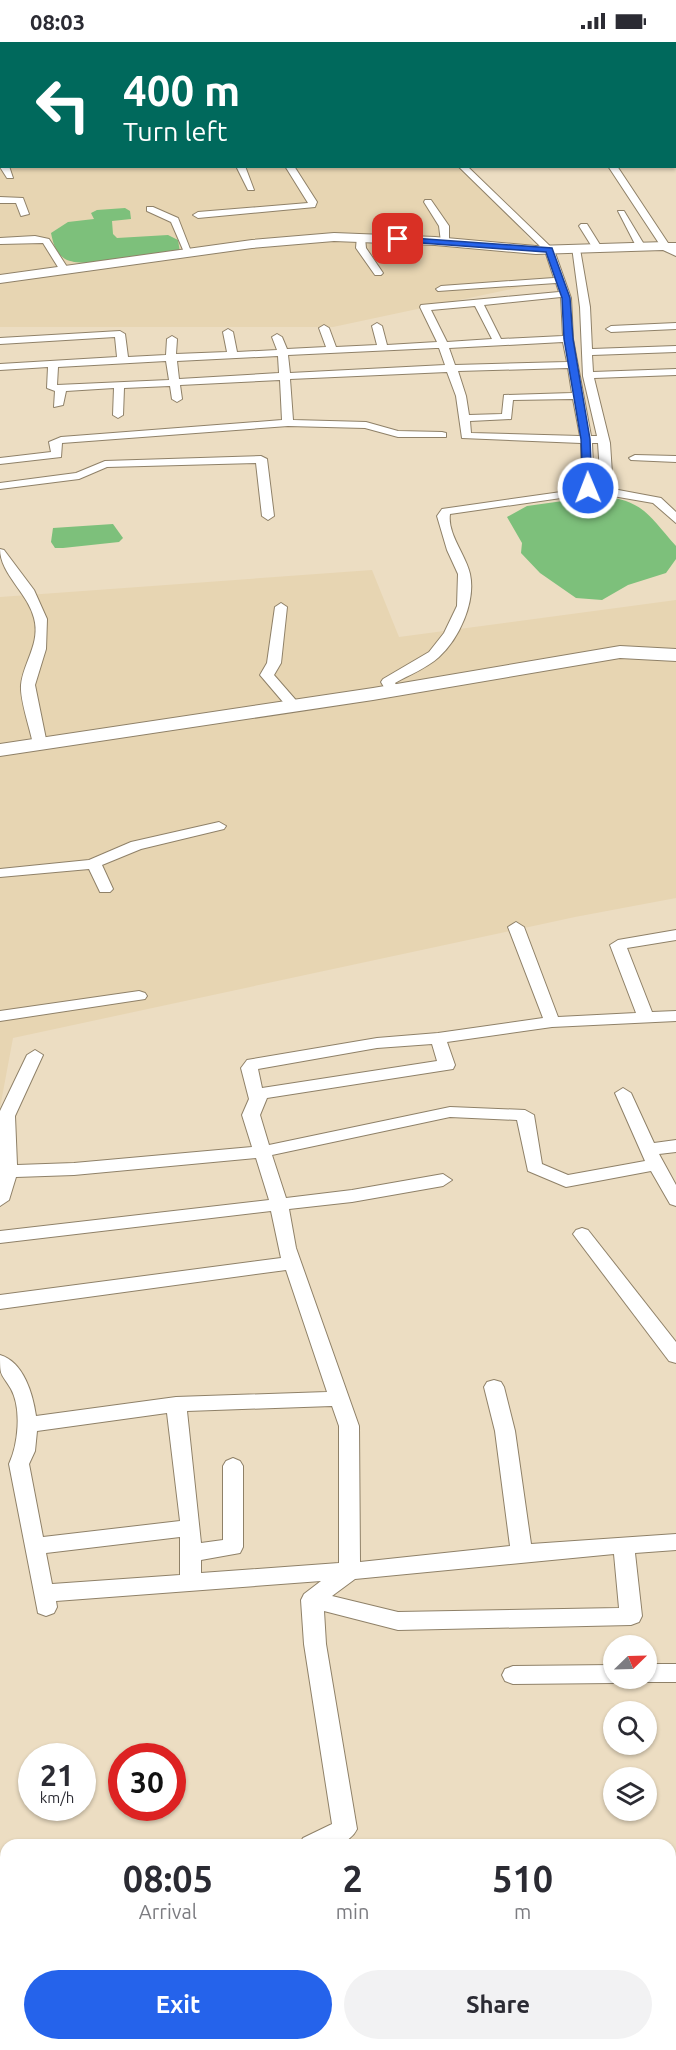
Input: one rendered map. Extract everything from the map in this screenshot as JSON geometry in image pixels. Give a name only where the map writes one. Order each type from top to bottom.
[{"type":"street","points":[[5,168],[10,176]]},
{"type":"street","points":[[241,168],[251,188]]},
{"type":"street","points":[[198,215],[312,205],[313,202],[290,168]]},
{"type":"street","points":[[464,168],[549,250],[561,280],[565,294],[568,339],[586,439],[588,488]]},
{"type":"street","points":[[613,168],[672,248]]},
{"type":"street","points":[[0,200],[20,200],[24,214]]},
{"type":"street","points":[[428,202],[444,226],[446,242]]},
{"type":"street","points":[[150,209],[175,220],[189,252]]},
{"type":"street","points":[[621,213],[640,246]]},
{"type":"street","points":[[584,226],[597,248]]},
{"type":"street","points":[[0,279],[189,252],[322,238],[446,242],[549,250],[640,246],[672,248]]},
{"type":"street","points":[[360,238],[361,248],[378,273]]},
{"type":"street","points":[[0,241],[35,239],[46,241],[63,270]]},
{"type":"street","points":[[575,249],[585,307],[588,375],[603,440],[607,492]]},
{"type":"street","points":[[441,289],[561,280]]},
{"type":"street","points":[[565,294],[425,307],[443,345],[449,369],[461,396],[466,435],[603,440]]},
{"type":"street","points":[[478,303],[498,342]]},
{"type":"street","points":[[611,329],[676,326]]},
{"type":"street","points":[[377,327],[383,348]]},
{"type":"street","points":[[324,328],[332,351]]},
{"type":"street","points":[[228,332],[233,355]]},
{"type":"street","points":[[0,340],[120,334],[123,362]]},
{"type":"street","points":[[277,337],[283,353],[286,376],[288,423]]},
{"type":"street","points":[[172,339],[171,358],[177,399]]},
{"type":"street","points":[[0,367],[568,339]]},
{"type":"street","points":[[588,352],[676,349]]},
{"type":"street","points":[[52,364],[52,388],[357,371],[573,365]]},
{"type":"street","points":[[588,375],[676,372]]},
{"type":"street","points":[[118,415],[119,385]]},
{"type":"street","points":[[58,405],[61,387]]},
{"type":"street","points":[[464,418],[507,417],[508,397],[578,396]]},
{"type":"street","points":[[0,461],[54,456],[58,453],[55,442],[61,440],[288,423],[366,425],[398,434],[442,435]]},
{"type":"street","points":[[634,458],[676,459]]},
{"type":"street","points":[[0,486],[79,476],[105,464],[261,459],[268,516]]},
{"type":"street","points":[[393,691],[388,682],[434,655],[450,634],[463,606],[464,574],[453,550],[443,516],[446,511],[570,493],[588,488],[657,500],[676,519]]},
{"type":"street","points":[[0,553],[28,590],[41,620],[40,649],[28,685],[40,744]]},
{"type":"street","points":[[281,608],[274,663],[267,675],[294,706]]},
{"type":"street","points":[[0,750],[393,691],[620,652],[676,655]]},
{"type":"street","points":[[0,873],[92,864],[100,858],[153,842],[219,826]]},
{"type":"street","points":[[92,864],[98,869],[105,889]]},
{"type":"street","points":[[516,927],[552,1022]]},
{"type":"street","points":[[646,1018],[618,945],[676,935]]},
{"type":"street","points":[[0,1016],[139,996]]},
{"type":"street","points":[[257,1099],[249,1071],[253,1064],[377,1043],[438,1038],[552,1022],[676,1016]]},
{"type":"street","points":[[350,1571],[349,1426],[293,1263],[279,1204],[251,1115],[262,1093],[447,1065],[438,1038]]},
{"type":"street","points":[[0,1200],[9,1171],[3,1134],[6,1116],[35,1055]]},
{"type":"street","points":[[622,1093],[652,1157],[676,1200]]},
{"type":"street","points":[[9,1171],[74,1169],[262,1152],[450,1112],[525,1115],[534,1167],[566,1181],[652,1157],[676,1146]]},
{"type":"street","points":[[0,1237],[352,1196],[443,1180]]},
{"type":"street","points":[[582,1234],[676,1356]]},
{"type":"street","points":[[0,1302],[293,1263]]},
{"type":"street","points":[[0,1362],[22,1389],[28,1425],[25,1451],[19,1464],[45,1600],[190,1582],[350,1571],[573,1548],[676,1542]]},
{"type":"street","points":[[494,1387],[505,1431],[522,1554]]},
{"type":"street","points":[[28,1425],[176,1404],[339,1399]]},
{"type":"street","points":[[176,1404],[191,1528],[190,1582]]},
{"type":"street","points":[[190,1553],[233,1547],[232,1466]]},
{"type":"street","points":[[34,1546],[191,1528]]},
{"type":"street","points":[[312,1600],[398,1621],[631,1616],[624,1546]]},
{"type":"street","points":[[312,1600],[350,1571]]},
{"type":"street","points":[[312,1600],[315,1644],[345,1829],[324,1839]]},
{"type":"street","points":[[657,1673],[676,1673]]},
{"type":"street","points":[[513,1675],[603,1674]]},
{"type":"shaded area","points":[[0,168],[468,168],[563,278],[333,327],[0,327]]},
{"type":"shaded area","points":[[125,208],[130,211],[131,219],[112,221],[113,234],[117,238],[168,235],[178,240],[180,252],[91,263],[67,260],[58,252],[51,233],[68,222],[94,219],[91,213],[97,210]]},
{"type":"shaded area","points":[[599,496],[626,501],[644,511],[676,546],[676,559],[666,573],[628,585],[602,600],[576,598],[540,573],[521,553],[522,543],[507,517],[527,506]]},
{"type":"shaded area","points":[[113,524],[123,538],[119,542],[55,548],[51,542],[53,528]]},
{"type":"shaded area","points":[[372,570],[399,637],[676,600],[676,898],[575,917],[13,1038],[0,1108],[0,597]]},
{"type":"route","points":[[398,239],[549,250],[566,298],[568,339],[586,439],[589,467],[588,488]]}]
